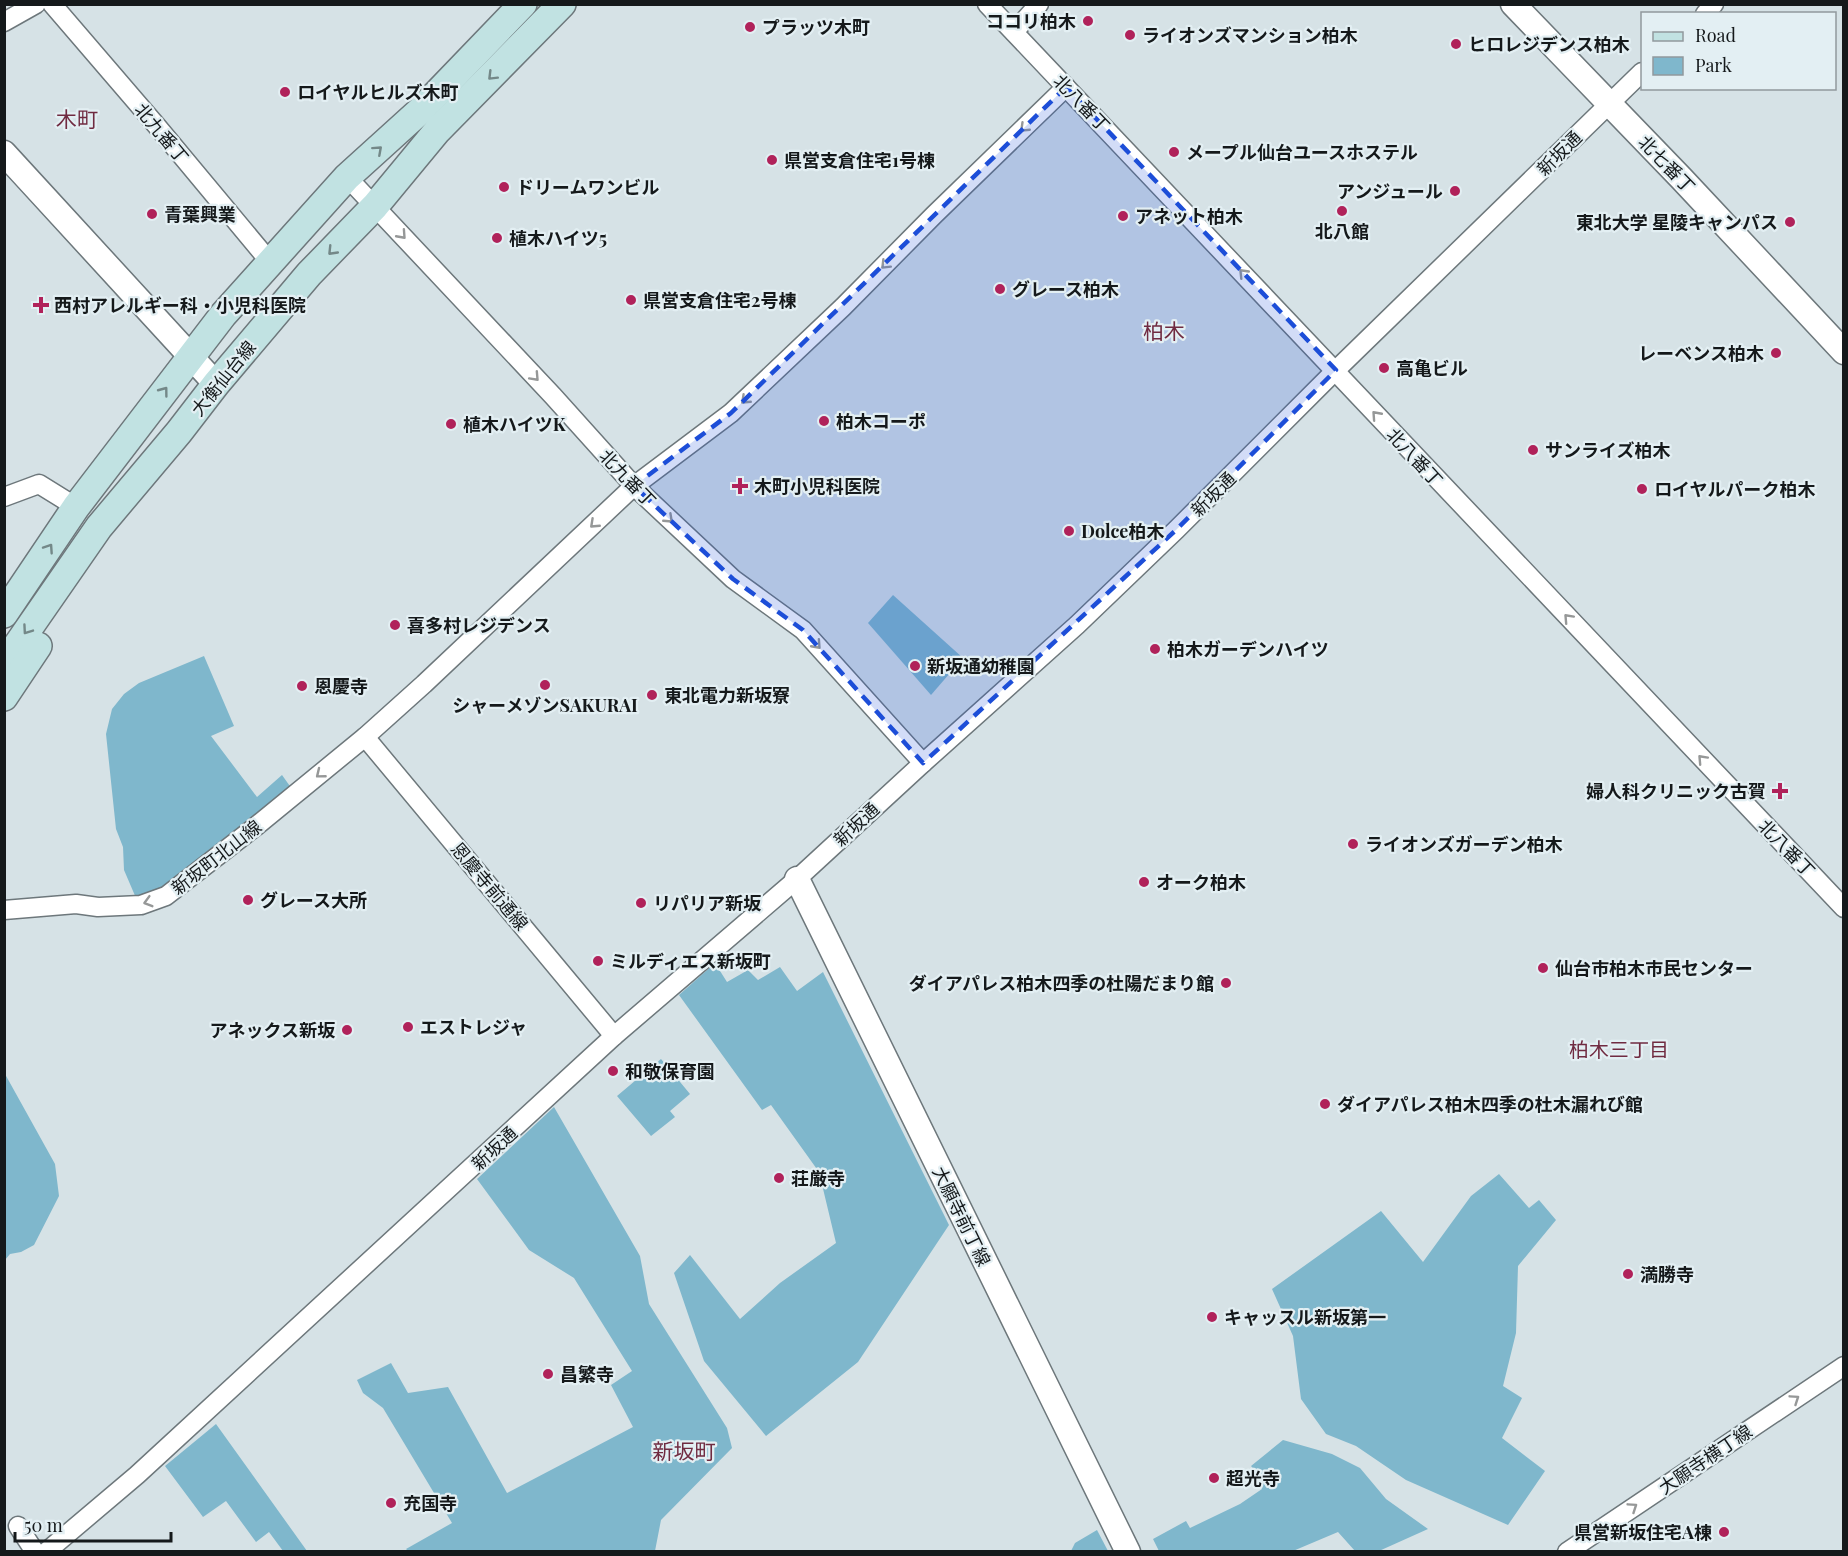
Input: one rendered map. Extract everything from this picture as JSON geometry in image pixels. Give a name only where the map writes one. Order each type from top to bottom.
[{"type":"main road","name":"大衡仙台線","points":[[4,614],[76,507],[191,357],[270,262],[347,177],[421,110],[523,4]]},
{"type":"main road","name":"大衡仙台線","points":[[4,664],[99,527],[309,274],[375,206],[437,131],[562,4]]},
{"type":"main road","points":[[4,697],[105,548],[179,432]]},
{"type":"street","points":[[4,22],[36,4]]},
{"type":"street","name":"北九番丁","points":[[52,4],[270,262]]},
{"type":"street","name":"北八番丁","points":[[987,4],[1844,908]]},
{"type":"street","points":[[1014,32],[1039,4]]},
{"type":"street","name":"北七番丁","points":[[1513,4],[1844,352]]},
{"type":"street","name":"新坂通","points":[[46,1551],[137,1475],[614,1036],[797,879],[1077,624],[1176,530],[1336,370],[1641,73]]},
{"type":"street","name":"新坂町北山線","points":[[4,910],[76,904],[98,907],[141,905],[166,896],[365,737],[634,486],[731,413],[843,307],[1066,87]]},
{"type":"street","points":[[4,153],[216,384]]},
{"type":"street","name":"北九番丁","points":[[347,177],[553,396],[634,486],[733,579],[803,630],[923,763]]},
{"type":"street","points":[[4,497],[39,484],[76,507]]},
{"type":"street","name":"恩慶寺前通線","points":[[365,737],[614,1036]]},
{"type":"street","name":"大願寺前丁線","points":[[797,879],[1128,1551]]},
{"type":"street","name":"大願寺横丁線","points":[[1567,1551],[1844,1366]]},
{"type":"street","points":[[18,1526],[35,1551]]},
{"type":"highlighted area","points":[[1066,87],[1336,370],[1176,530],[923,763],[803,630],[733,579],[634,486],[731,413]]},
{"type":"green space","points":[[893,595],[963,658],[931,695],[868,623]]},
{"type":"green space","points":[[204,656],[234,726],[211,736],[257,797],[282,775],[292,789],[166,888],[136,898],[124,870],[123,847],[116,829],[106,734],[112,709],[124,694],[139,683]]},
{"type":"green space","points":[[715,963],[727,982],[748,970],[758,980],[780,967],[797,991],[823,972],[949,1225],[858,1362],[766,1436],[704,1361],[674,1273],[690,1255],[740,1319],[780,1283],[836,1243],[819,1172],[771,1105],[762,1110],[679,995]]},
{"type":"green space","points":[[661,1059],[690,1094],[670,1111],[675,1117],[651,1136],[617,1096]]},
{"type":"green space","points":[[5,1074],[55,1164],[59,1196],[34,1245],[21,1252],[10,1254],[5,1260]]},
{"type":"green space","points":[[554,1107],[640,1256],[649,1304],[727,1428],[732,1448],[661,1520],[655,1551],[408,1551],[406,1549],[452,1523],[383,1408],[363,1393],[357,1380],[391,1363],[408,1393],[448,1387],[507,1493],[633,1427],[611,1385],[632,1371],[574,1278],[529,1250],[477,1179]]},
{"type":"green space","points":[[1499,1174],[1529,1208],[1539,1200],[1556,1220],[1518,1266],[1516,1333],[1503,1386],[1522,1398],[1502,1438],[1545,1471],[1508,1525],[1406,1480],[1356,1446],[1326,1434],[1301,1399],[1293,1336],[1272,1289],[1381,1211],[1423,1262],[1471,1196]]},
{"type":"green space","points":[[216,1424],[307,1551],[283,1551],[269,1532],[256,1542],[226,1501],[203,1517],[165,1466]]},
{"type":"green space","points":[[1283,1440],[1332,1454],[1360,1468],[1386,1499],[1428,1529],[1379,1551],[1355,1551],[1338,1532],[1293,1551],[1159,1551],[1153,1539],[1186,1521],[1190,1528],[1240,1504],[1262,1489],[1257,1482],[1261,1478],[1251,1466]]},
{"type":"green space","points":[[1097,1530],[1108,1551],[1071,1551],[1075,1543]]},
{"type":"place","name":"ココリ柏木","points":[[1088,21]]},
{"type":"place","name":"プラッツ木町","points":[[750,27]]},
{"type":"place","name":"ライオンズマンション柏木","points":[[1130,35]]},
{"type":"place","name":"ヒロレジデンス柏木","points":[[1456,44]]},
{"type":"place","name":"ロイヤルヒルズ木町","points":[[285,92]]},
{"type":"place","name":"メープル仙台ユースホステル","points":[[1174,152]]},
{"type":"place","name":"県営支倉住宅1号棟","points":[[772,160]]},
{"type":"place","name":"ドリームワンビル","points":[[504,187]]},
{"type":"place","name":"アンジュール","points":[[1455,191]]},
{"type":"place","name":"北八館","points":[[1342,211]]},
{"type":"place","name":"青葉興業","points":[[152,214]]},
{"type":"place","name":"アネット柏木","points":[[1123,216]]},
{"type":"place","name":"東北大学 星陵キャンパス","points":[[1790,222]]},
{"type":"place","name":"植木ハイツ5","points":[[497,238]]},
{"type":"place","name":"グレース柏木","points":[[1000,289]]},
{"type":"place","name":"県営支倉住宅2号棟","points":[[631,300]]},
{"type":"place","name":"西村アレルギー科・小児科医院","points":[[41,305]]},
{"type":"place","name":"レーベンス柏木","points":[[1776,353]]},
{"type":"place","name":"高亀ビル","points":[[1384,368]]},
{"type":"place","name":"柏木コーポ","points":[[824,421]]},
{"type":"place","name":"植木ハイツK","points":[[451,424]]},
{"type":"place","name":"サンライズ柏木","points":[[1533,450]]},
{"type":"place","name":"木町小児科医院","points":[[740,486]]},
{"type":"place","name":"ロイヤルパーク柏木","points":[[1642,489]]},
{"type":"place","name":"Dolce柏木","points":[[1069,531]]},
{"type":"place","name":"喜多村レジデンス","points":[[395,625]]},
{"type":"place","name":"柏木ガーデンハイツ","points":[[1155,649]]},
{"type":"place","name":"新坂通幼稚園","points":[[915,666]]},
{"type":"place","name":"シャーメゾンSAKURAI","points":[[545,685]]},
{"type":"place","name":"恩慶寺","points":[[302,686]]},
{"type":"place","name":"東北電力新坂寮","points":[[652,695]]},
{"type":"place","name":"婦人科クリニック古賀","points":[[1780,791]]},
{"type":"place","name":"ライオンズガーデン柏木","points":[[1353,844]]},
{"type":"place","name":"オーク柏木","points":[[1144,882]]},
{"type":"place","name":"グレース大所","points":[[248,900]]},
{"type":"place","name":"リパリア新坂","points":[[641,903]]},
{"type":"place","name":"ミルディエス新坂町","points":[[598,961]]},
{"type":"place","name":"仙台市柏木市民センター","points":[[1543,968]]},
{"type":"place","name":"ダイアパレス柏木四季の杜陽だまり館","points":[[1226,983]]},
{"type":"place","name":"エストレジャ","points":[[408,1027]]},
{"type":"place","name":"アネックス新坂","points":[[347,1030]]},
{"type":"place","name":"和敬保育園","points":[[613,1071]]},
{"type":"place","name":"ダイアパレス柏木四季の杜木漏れび館","points":[[1325,1104]]},
{"type":"place","name":"荘厳寺","points":[[779,1178]]},
{"type":"place","name":"満勝寺","points":[[1628,1274]]},
{"type":"place","name":"キャッスル新坂第一","points":[[1212,1317]]},
{"type":"place","name":"昌繁寺","points":[[548,1374]]},
{"type":"place","name":"超光寺","points":[[1214,1478]]},
{"type":"place","name":"充国寺","points":[[391,1503]]},
{"type":"place","name":"県営新坂住宅A棟","points":[[1724,1532]]},
{"type":"district","name":"木町","points":[[77,118]]},
{"type":"district","name":"柏木","points":[[1164,330]]},
{"type":"district","name":"柏木三丁目","points":[[1619,1048]]},
{"type":"district","name":"新坂町","points":[[684,1450]]}]
